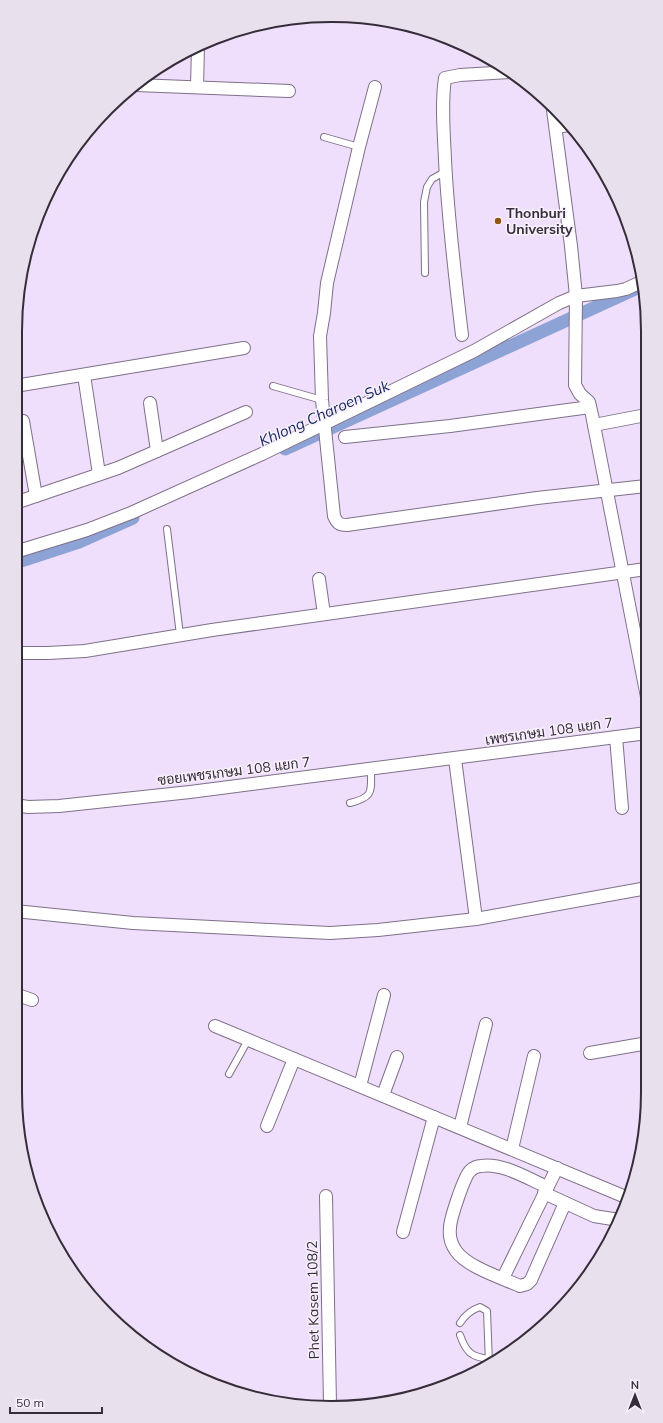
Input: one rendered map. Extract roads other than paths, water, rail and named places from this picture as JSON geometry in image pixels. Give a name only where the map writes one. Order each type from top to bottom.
[{"type":"street","points":[[197,87],[198,53]]},
{"type":"street","points":[[462,335],[450,233],[443,127],[443,92],[446,78],[460,75],[501,73]]},
{"type":"street","points":[[144,85],[289,91]]},
{"type":"street","points":[[375,87],[359,147],[327,283],[320,336],[322,400],[326,448],[336,522],[341,525],[537,498],[641,487]]},
{"type":"street","points":[[555,118],[572,246],[576,300],[576,385],[580,394],[589,402],[641,667]]},
{"type":"street","points":[[556,127],[563,126]]},
{"type":"street","points":[[22,550],[87,530],[131,513],[325,426],[474,351],[541,313],[576,300],[617,292],[637,283]]},
{"type":"street","points":[[22,385],[244,348]]},
{"type":"street","points":[[84,375],[99,474]]},
{"type":"street","points":[[150,403],[157,451]]},
{"type":"street","points":[[345,437],[450,426],[590,407]]},
{"type":"street","points":[[22,501],[118,468],[246,412]]},
{"type":"street","points":[[594,425],[641,416]]},
{"type":"street","points":[[23,421],[36,496]]},
{"type":"street","points":[[22,655],[85,651],[180,635],[641,570]]},
{"type":"street","points":[[319,579],[324,614]]},
{"type":"street","name":"เพชรเกษม 108 แยก 7","points":[[455,759],[641,734]]},
{"type":"street","points":[[616,737],[622,808]]},
{"type":"street","points":[[455,759],[476,919]]},
{"type":"street","name":"ซอยเพชรเกษม 108 แยก 7","points":[[22,806],[59,806],[190,792],[455,759]]},
{"type":"street","points":[[22,912],[133,923],[330,933],[378,930],[476,919],[641,889]]},
{"type":"street","points":[[360,1086],[384,995]]},
{"type":"street","points":[[22,996],[32,1000]]},
{"type":"street","points":[[460,1127],[486,1024]]},
{"type":"street","points":[[215,1026],[623,1196]]},
{"type":"street","points":[[590,1054],[641,1044]]},
{"type":"street","points":[[383,1095],[397,1056]]},
{"type":"street","points":[[512,1149],[534,1056]]},
{"type":"street","points":[[267,1126],[294,1059]]},
{"type":"street","points":[[402,1232],[434,1117]]},
{"type":"street","points":[[564,1202],[531,1280],[520,1286],[467,1262],[456,1251],[450,1239],[450,1227],[454,1209],[469,1172],[482,1165],[494,1165],[505,1168],[546,1190],[564,1202],[594,1216],[613,1219]]},
{"type":"street","points":[[503,1278],[557,1168]]},
{"type":"street","name":"Phet Kasem 108/2","points":[[326,1196],[330,1401]]},
{"type":"lane","points":[[324,137],[359,147]]},
{"type":"lane","points":[[425,273],[424,202],[427,187],[432,179],[446,171]]},
{"type":"lane","points":[[272,386],[322,400]]},
{"type":"lane","points":[[167,529],[180,635]]},
{"type":"lane","points":[[350,804],[363,800],[368,796],[371,790],[371,769]]},
{"type":"lane","points":[[228,1074],[248,1040]]},
{"type":"lane","points":[[460,1323],[465,1316],[474,1309],[480,1307],[488,1311],[489,1358]]},
{"type":"lane","points":[[460,1335],[463,1344],[470,1354],[485,1361]]},
{"type":"waterway","name":"Khlong Charoen Suk","points":[[285,449],[635,289]]},
{"type":"waterway","name":"Khlong Charoen Suk","points":[[22,561],[79,542],[133,518]]},
{"type":"place","name":"Thonburi University","points":[[498,221]]}]
